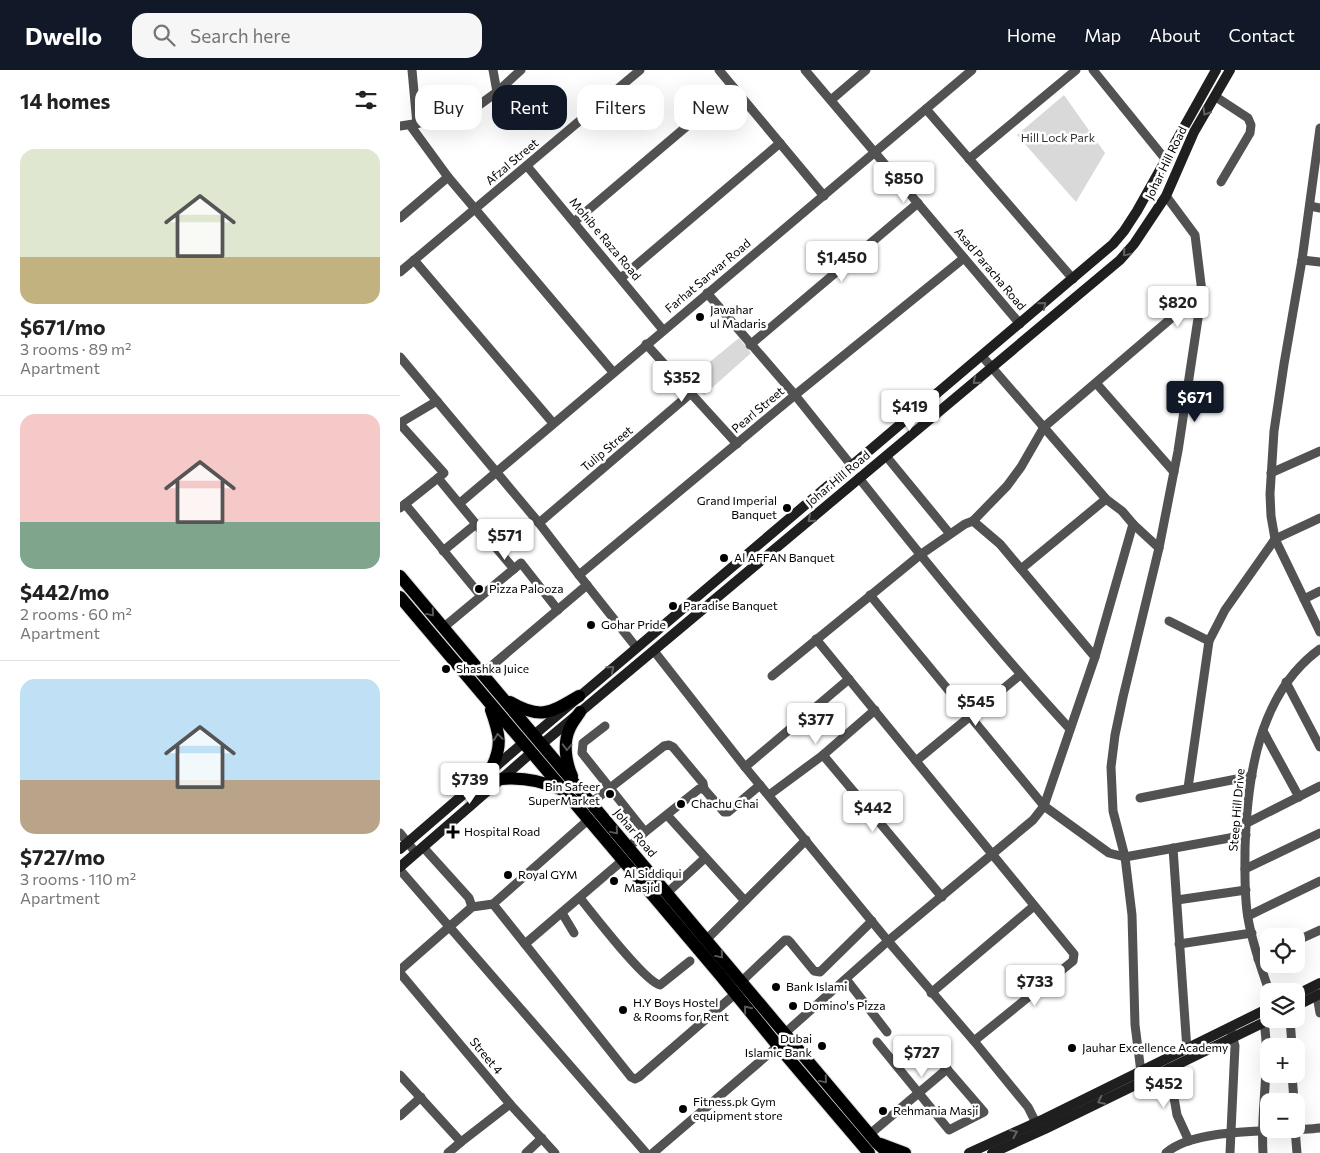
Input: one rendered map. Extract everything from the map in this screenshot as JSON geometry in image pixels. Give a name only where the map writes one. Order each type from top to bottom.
[{"type":"main road","name":"Johar Road","points":[[400,576],[873,1138],[888,1153]]},
{"type":"main road","points":[[400,597],[869,1153]]},
{"type":"main road","points":[[504,699],[523,710],[542,714],[561,707],[579,696]]},
{"type":"main road","points":[[488,702],[499,742],[498,757],[490,771]]},
{"type":"main road","points":[[574,783],[568,766],[566,749],[568,732],[580,712]]},
{"type":"main road","points":[[501,779],[530,779],[548,783],[564,791]]},
{"type":"main road","points":[[873,1138],[904,1153]]},
{"type":"street","points":[[412,70],[414,124],[448,177],[613,372]]},
{"type":"street","points":[[493,70],[496,85]]},
{"type":"street","points":[[505,85],[521,70]]},
{"type":"street","name":"Afzal Street","points":[[400,272],[640,70]]},
{"type":"street","points":[[719,70],[731,85]]},
{"type":"street","name":"Asad Paracha Road","points":[[805,70],[1020,324]]},
{"type":"street","points":[[831,100],[866,70]]},
{"type":"street","name":"Farhat Sarwar Road","points":[[460,503],[972,70]]},
{"type":"street","points":[[969,159],[1076,70]]},
{"type":"street","points":[[1093,70],[1166,160]]},
{"type":"street","name":"Johar Hill Road","points":[[538,739],[580,712],[602,694],[1120,260],[1134,244],[1166,196],[1190,129],[1216,70]]},
{"type":"street","name":"Johar Hill Road","points":[[538,739],[579,696],[1113,244],[1124,231],[1166,160],[1216,97],[1230,70]]},
{"type":"street","points":[[400,126],[464,116],[492,96]]},
{"type":"street","points":[[1216,97],[1248,118],[1250,125],[1250,134],[1221,182]]},
{"type":"street","points":[[747,104],[824,196]]},
{"type":"street","points":[[926,109],[1073,279]]},
{"type":"street","points":[[1320,128],[1316,185],[1310,206],[1274,431],[1270,516],[1275,539],[1320,632]]},
{"type":"street","points":[[574,222],[682,130]]},
{"type":"street","points":[[621,278],[780,143]]},
{"type":"street","name":"Mohib e Raza Road","points":[[527,166],[663,330]]},
{"type":"street","points":[[400,218],[448,177]]},
{"type":"street","points":[[1141,1072],[1135,1025],[1132,915],[1125,857],[1113,811],[1112,759],[1123,697],[1159,548],[1174,472],[1202,292],[1195,235],[1166,196]]},
{"type":"street","points":[[750,345],[918,203]]},
{"type":"street","points":[[1310,206],[1320,208]]},
{"type":"street","name":"Pearl Street","points":[[579,575],[795,395],[964,258]]},
{"type":"street","points":[[414,260],[553,423]]},
{"type":"street","points":[[1302,260],[1320,262]]},
{"type":"street","points":[[772,676],[816,638],[920,555],[965,524],[974,521],[1007,486],[1021,467],[1044,427],[1202,292]]},
{"type":"street","points":[[707,293],[795,395],[851,465]]},
{"type":"street","points":[[646,344],[736,444]]},
{"type":"street","points":[[982,356],[1106,498],[1122,511],[1159,548]]},
{"type":"street","points":[[400,357],[539,523],[636,647]]},
{"type":"street","points":[[1096,383],[1174,472]]},
{"type":"street","name":"Tulip Street","points":[[539,523],[690,394]]},
{"type":"street","points":[[437,401],[400,423],[444,473],[402,506],[482,596]]},
{"type":"street","points":[[1271,473],[1320,451]]},
{"type":"street","points":[[886,456],[950,534]]},
{"type":"street","points":[[438,478],[514,569]]},
{"type":"street","points":[[859,478],[1020,675],[1070,729]]},
{"type":"street","points":[[1021,569],[1106,498]]},
{"type":"street","points":[[1188,788],[1209,641],[1225,610],[1275,539],[1320,518]]},
{"type":"street","points":[[974,521],[1000,544],[1095,657]]},
{"type":"street","points":[[443,551],[476,524]]},
{"type":"street","points":[[785,1033],[888,941],[1033,820],[1044,806],[1095,657],[1133,524]]},
{"type":"street","points":[[444,627],[521,563],[558,610]]},
{"type":"street","points":[[482,674],[587,585]]},
{"type":"street","points":[[1304,599],[1320,591]]},
{"type":"street","points":[[870,595],[1044,806],[1109,853],[1125,857],[1246,834]]},
{"type":"street","points":[[1169,621],[1209,641]]},
{"type":"street","points":[[816,638],[1074,954],[1073,961],[974,1041]]},
{"type":"street","name":"Steep Hill Drive","points":[[1266,983],[1258,959],[1248,916],[1246,890],[1246,834],[1252,776],[1255,758],[1269,715],[1286,682],[1309,656],[1320,649]]},
{"type":"street","points":[[654,651],[745,767],[931,993],[974,1041],[1028,1107],[1039,1127]]},
{"type":"street","points":[[916,761],[1020,675]]},
{"type":"street","points":[[745,767],[849,678]]},
{"type":"street","points":[[1286,682],[1320,747]]},
{"type":"street","points":[[593,685],[602,694]]},
{"type":"street","points":[[769,795],[823,755],[875,710]]},
{"type":"street","points":[[605,726],[582,743],[582,753],[645,832]]},
{"type":"street","points":[[1264,731],[1299,797]]},
{"type":"street","points":[[592,802],[669,744],[673,746],[703,783],[704,789],[724,812],[728,812],[760,785]]},
{"type":"street","points":[[404,845],[490,771],[527,748]]},
{"type":"street","points":[[527,748],[501,779],[400,868],[646,1153]]},
{"type":"street","points":[[823,755],[942,897]]},
{"type":"street","points":[[1140,798],[1252,776]]},
{"type":"street","points":[[1247,822],[1320,786]]},
{"type":"street","points":[[629,847],[699,789],[704,789]]},
{"type":"street","points":[[667,815],[745,901]]},
{"type":"street","points":[[400,972],[472,907],[493,904],[588,820]]},
{"type":"street","points":[[794,852],[799,832]]},
{"type":"street","points":[[400,833],[404,845]]},
{"type":"street","points":[[1245,869],[1320,833]]},
{"type":"street","points":[[707,939],[806,840]]},
{"type":"street","points":[[404,845],[420,850],[469,898],[472,907]]},
{"type":"street","points":[[1173,848],[1187,1050]]},
{"type":"street","points":[[668,893],[705,858]]},
{"type":"street","points":[[525,944],[623,860]]},
{"type":"street","points":[[1248,916],[1320,881]]},
{"type":"street","points":[[1177,900],[1246,890]]},
{"type":"street","points":[[580,898],[654,984],[660,985],[690,960]]},
{"type":"street","points":[[493,904],[631,1077],[635,1079],[735,994]]},
{"type":"street","points":[[931,993],[1034,906]]},
{"type":"street","points":[[562,913],[574,933]]},
{"type":"street","points":[[742,981],[785,940],[791,943],[814,971],[820,972],[872,921]]},
{"type":"street","points":[[1305,937],[1320,930]]},
{"type":"street","points":[[1179,944],[1252,933]]},
{"type":"street","name":"Street 4","points":[[400,972],[510,1104],[554,1153]]},
{"type":"street","points":[[846,979],[887,1032]]},
{"type":"street","points":[[1305,991],[1320,984]]},
{"type":"street","points":[[1305,1002],[1318,995],[1320,1013]]},
{"type":"street","points":[[969,1153],[1039,1127],[1169,1068],[1232,1033],[1260,1014]]},
{"type":"street","points":[[992,1153],[1141,1072],[1187,1050],[1260,1023]]},
{"type":"street","points":[[1230,1153],[1235,1046],[1232,1033]]},
{"type":"street","points":[[877,1042],[948,1130],[984,1112],[927,1046]]},
{"type":"street","points":[[653,1153],[778,1046]]},
{"type":"street","points":[[1169,1068],[1177,1116],[1189,1140]]},
{"type":"street","points":[[873,1138],[948,1069]]},
{"type":"street","points":[[400,1075],[461,1142]]},
{"type":"street","points":[[400,1116],[421,1097]]},
{"type":"street","points":[[448,1153],[510,1104]]},
{"type":"street","points":[[1305,1129],[1320,1128]]},
{"type":"street","points":[[1166,1153],[1189,1140],[1240,1131],[1260,1131]]},
{"type":"street","points":[[526,1153],[542,1138]]},
{"type":"street","points":[[1262,1138],[1263,1153]]},
{"type":"street","points":[[1296,1138],[1297,1153]]},
{"type":"green space","name":"Hill Lock Park","points":[[1064,95],[1105,153],[1076,202],[1017,135]]},
{"type":"green space","points":[[739,338],[751,353],[704,395],[689,379]]},
{"type":"place","name":"Jawahar ul Madaris","points":[[700,317]]},
{"type":"place","name":"Grand Imperial Banquet","points":[[787,508]]},
{"type":"place","name":"Al AFFAN Banquet","points":[[724,558]]},
{"type":"place","name":"Pizza Palooza","points":[[479,589]]},
{"type":"place","name":"Paradise Banquet","points":[[673,606]]},
{"type":"place","name":"Gohar Pride","points":[[591,625]]},
{"type":"place","name":"Shashka Juice","points":[[446,669]]},
{"type":"place","name":"Bin Safeer SuperMarket","points":[[610,794]]},
{"type":"place","name":"Chachu Chai","points":[[681,804]]},
{"type":"place","name":"Hospital Road","points":[[453,832]]},
{"type":"place","name":"Royal GYM","points":[[508,875]]},
{"type":"place","name":"Al Siddiqui Masjid","points":[[614,881]]},
{"type":"place","name":"Bank Islami","points":[[776,987]]},
{"type":"place","name":"Domino's Pizza","points":[[793,1006]]},
{"type":"place","name":"H.Y Boys Hostel & Rooms for Rent","points":[[623,1010]]},
{"type":"place","name":"Dubai Islamic Bank","points":[[822,1046]]},
{"type":"place","name":"Jauhar Excellence Academy","points":[[1072,1048]]},
{"type":"place","name":"Fitness.pk Gym equipment store","points":[[683,1109]]},
{"type":"place","name":"Rehmania Masji","points":[[883,1111]]}]
